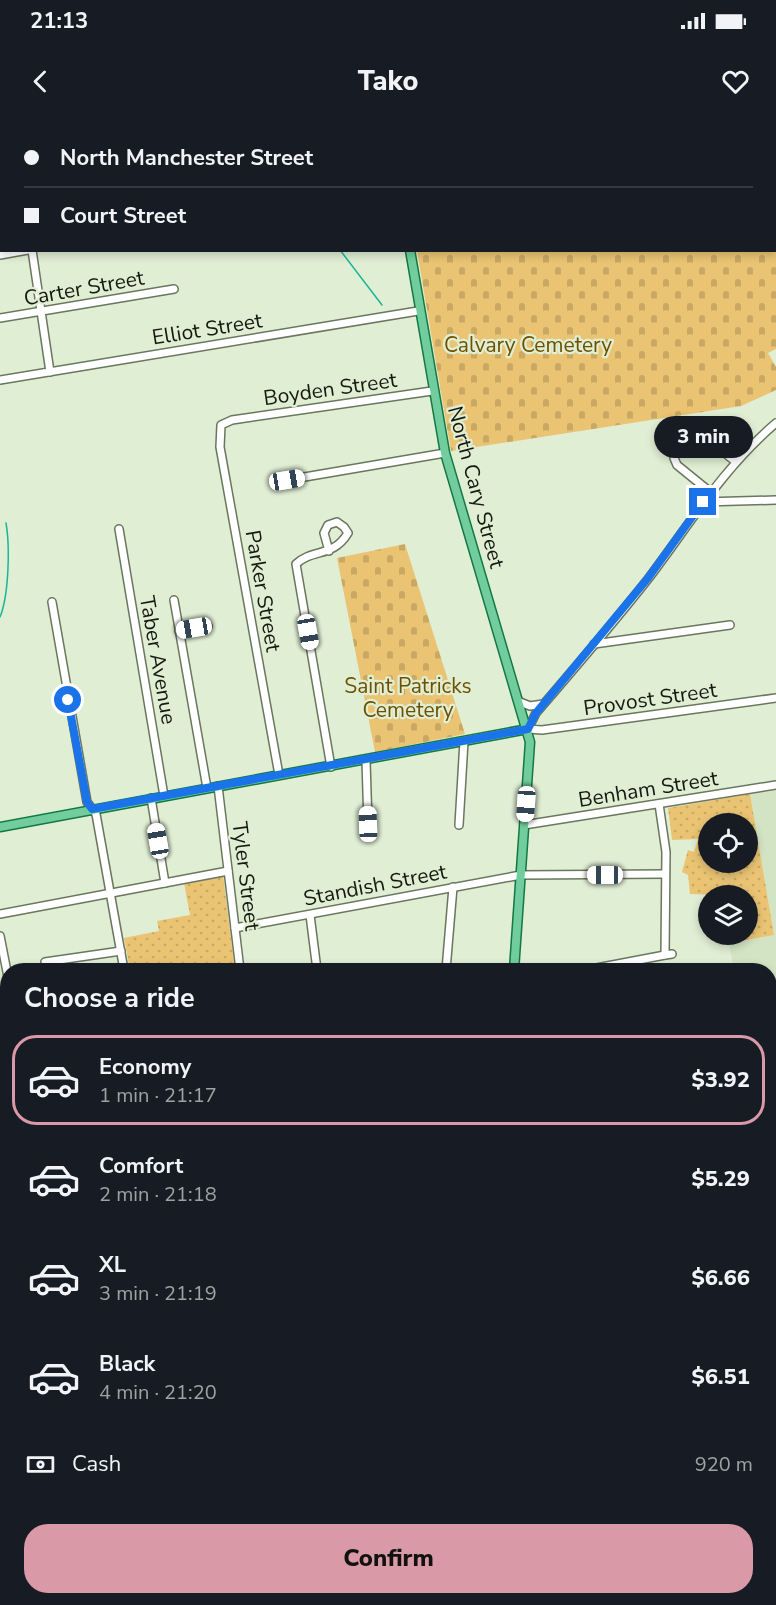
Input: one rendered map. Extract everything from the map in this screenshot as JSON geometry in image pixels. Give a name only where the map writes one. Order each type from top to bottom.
[{"type":"main road","name":"North Cary Street","points":[[410,252],[418,311],[445,453],[528,729],[530,747],[515,963]]},
{"type":"main road","points":[[0,827],[366,761],[528,729]]},
{"type":"street","points":[[0,255],[18,252]]},
{"type":"street","points":[[30,252],[50,372]]},
{"type":"street","name":"Carter Street","points":[[0,318],[174,289]]},
{"type":"street","name":"Elliot Street","points":[[0,380],[418,311]]},
{"type":"street","name":"Boyden Street","points":[[232,420],[432,391]]},
{"type":"street","name":"Parker Street","points":[[232,420],[221,424],[220,447],[279,775]]},
{"type":"street","points":[[528,729],[543,704],[648,578],[710,491],[735,461],[776,423]]},
{"type":"street","points":[[710,491],[677,465],[674,458],[676,451],[682,446],[710,444],[735,461]]},
{"type":"street","points":[[287,480],[445,453]]},
{"type":"street","points":[[703,502],[776,500]]},
{"type":"street","name":"Taber Avenue","points":[[119,529],[164,796]]},
{"type":"street","points":[[329,551],[301,559],[296,564],[331,767]]},
{"type":"street","points":[[174,600],[207,788]]},
{"type":"street","points":[[52,602],[87,802],[96,814],[123,963]]},
{"type":"street","points":[[594,644],[730,625]]},
{"type":"street","points":[[179,631],[208,626]]},
{"type":"street","name":"Provost Street","points":[[528,729],[542,730],[776,698]]},
{"type":"street","points":[[520,702],[531,706],[543,704]]},
{"type":"street","points":[[459,825],[464,741]]},
{"type":"street","points":[[366,761],[368,824]]},
{"type":"street","name":"Benham Street","points":[[524,825],[776,784]]},
{"type":"street","name":"Tyler Street","points":[[218,786],[239,963]]},
{"type":"street","points":[[151,798],[165,883]]},
{"type":"street","points":[[622,963],[668,954],[666,852],[659,804]]},
{"type":"street","points":[[0,914],[228,871]]},
{"type":"street","name":"Standish Street","points":[[235,928],[521,875],[665,874]]},
{"type":"street","points":[[447,963],[453,887]]},
{"type":"street","points":[[310,915],[316,963]]},
{"type":"street","points":[[0,936],[5,963]]},
{"type":"street","points":[[45,962],[121,951]]},
{"type":"shaded area","points":[[776,790],[776,963],[733,963],[729,945],[758,945],[758,938],[774,935],[758,841],[758,813],[753,813],[750,794]]},
{"type":"green space","name":"Calvary Cemetery","points":[[417,252],[776,252],[776,349],[768,353],[776,367],[776,390],[741,406],[451,451]]},
{"type":"green space","name":"Saint Patricks Cemetery","points":[[405,544],[465,734],[375,752],[337,558]]},
{"type":"green space","points":[[750,794],[753,813],[698,813],[698,839],[672,840],[668,808]]},
{"type":"green space","points":[[698,839],[698,873],[758,873],[758,841],[774,935],[758,938],[758,885],[698,885],[698,894],[690,894],[688,875],[682,872],[688,850],[694,852]]},
{"type":"green space","points":[[223,875],[234,963],[129,963],[124,938],[159,931],[157,921],[190,915],[184,883]]},
{"type":"waterway","points":[[342,252],[382,305]]},
{"type":"waterway","points":[[0,617],[8,570],[6,523]]},
{"type":"route","points":[[68,700],[87,802],[92,809],[317,770],[528,729],[536,713],[648,578],[703,502]]}]
